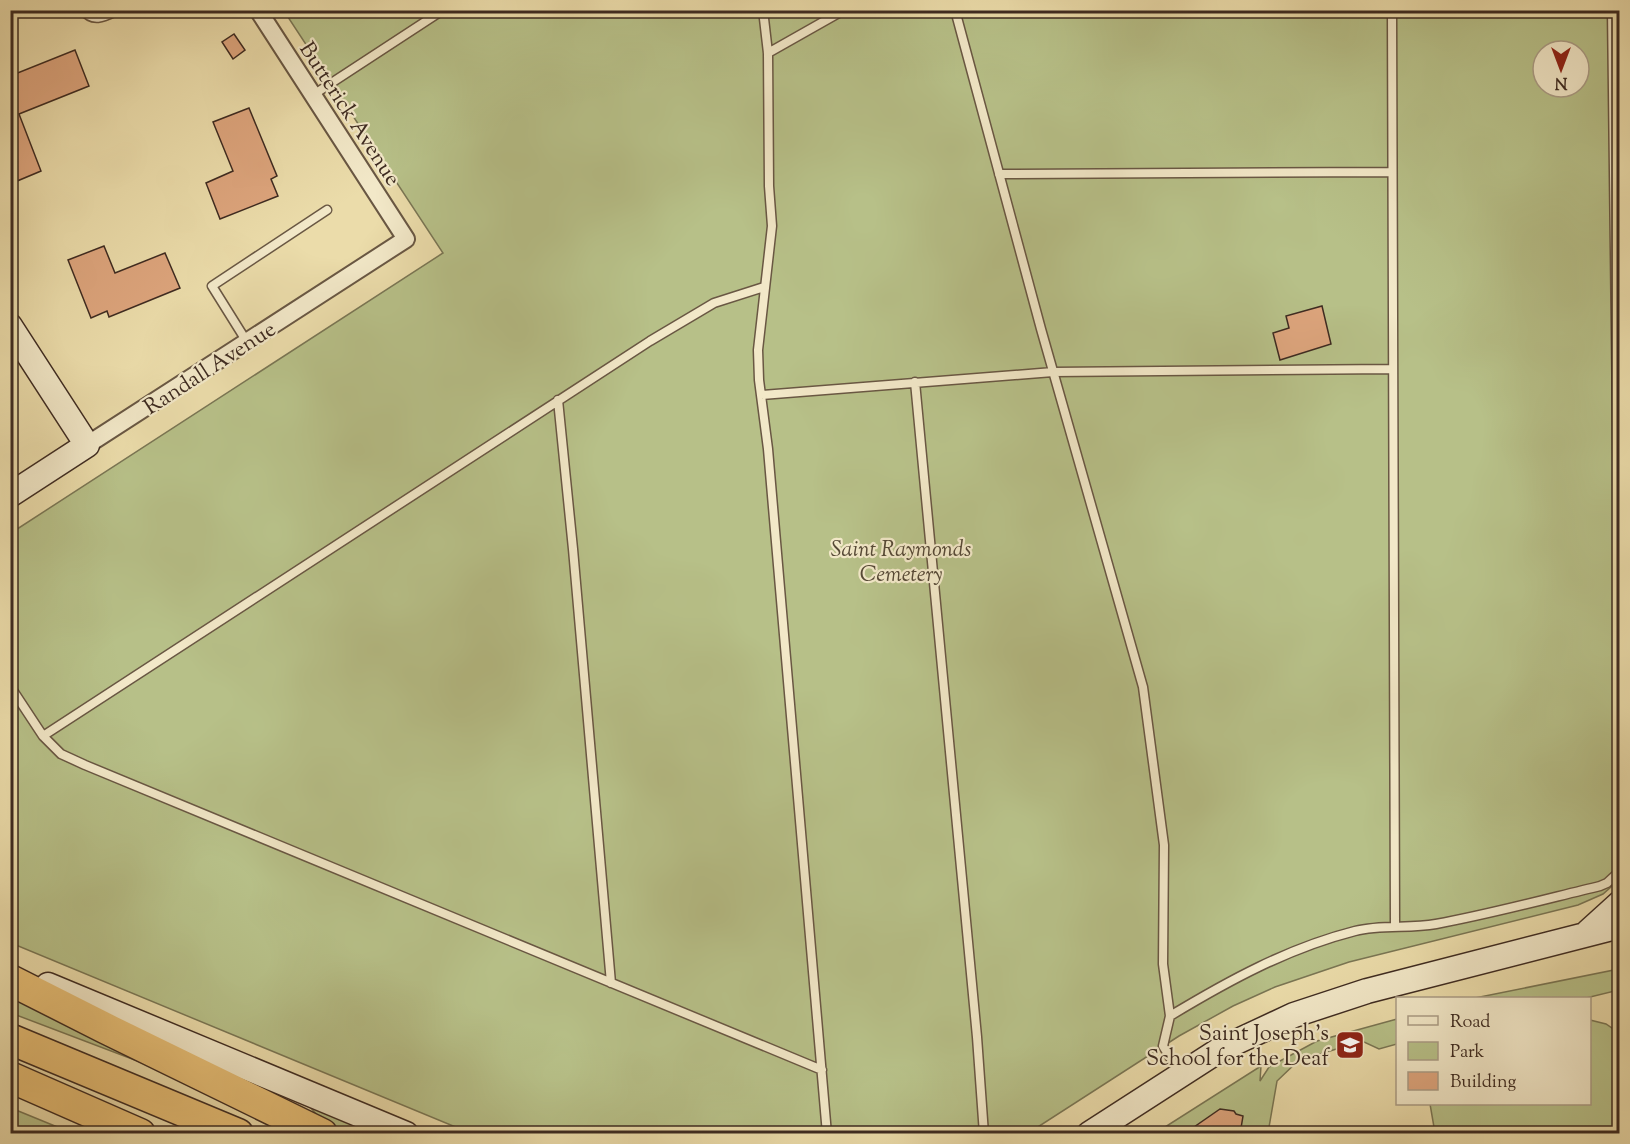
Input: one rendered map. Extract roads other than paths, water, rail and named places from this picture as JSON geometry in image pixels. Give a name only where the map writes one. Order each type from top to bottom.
[{"type":"highway","points":[[10,980],[322,1134]]},
{"type":"highway","points":[[10,1039],[238,1134]]},
{"type":"highway","points":[[10,1077],[138,1134]]},
{"type":"highway","points":[[10,1090],[138,1134]]},
{"type":"street","name":"Butterick Avenue","points":[[258,10],[406,240]]},
{"type":"street","name":"Randall Avenue","points":[[10,495],[406,240]]},
{"type":"street","points":[[10,326],[87,445]]},
{"type":"street","points":[[1577,938],[1593,928],[1620,903]]},
{"type":"street","points":[[1089,1134],[1221,1049],[1256,1031],[1330,1002],[1620,926]]},
{"type":"street","points":[[10,969],[406,1134]]},
{"type":"lane","points":[[82,10],[87,16],[95,19],[119,10]]},
{"type":"lane","points":[[313,95],[443,10]]},
{"type":"lane","points":[[763,10],[768,53],[769,186],[772,226],[758,350],[827,1134]]},
{"type":"lane","points":[[768,53],[844,10]]},
{"type":"lane","points":[[955,10],[1053,372],[1143,687],[1164,845],[1163,964],[1170,1016],[1164,1046],[1181,1074]]},
{"type":"lane","points":[[1392,10],[1395,925]]},
{"type":"lane","points":[[1612,10],[1620,658]]},
{"type":"lane","points":[[999,174],[1392,172]]},
{"type":"lane","points":[[247,342],[212,286],[327,210]]},
{"type":"lane","points":[[43,736],[650,341],[714,303],[764,287]]},
{"type":"lane","points":[[761,395],[1053,372],[1393,369]]},
{"type":"lane","points":[[915,382],[977,1037],[984,1134]]},
{"type":"lane","points":[[558,400],[611,983]]},
{"type":"lane","points":[[10,687],[43,736],[61,753],[85,765],[822,1070]]},
{"type":"lane","points":[[1170,1016],[1221,985],[1297,950],[1353,931],[1395,925],[1439,923],[1600,886],[1620,871]]},
{"type":"place","name":"Saint Joseph's School for the Deaf","points":[[1350,1045]]},
{"type":"park label","name":"Saint Raymonds Cemetery","points":[[901,560]]}]
